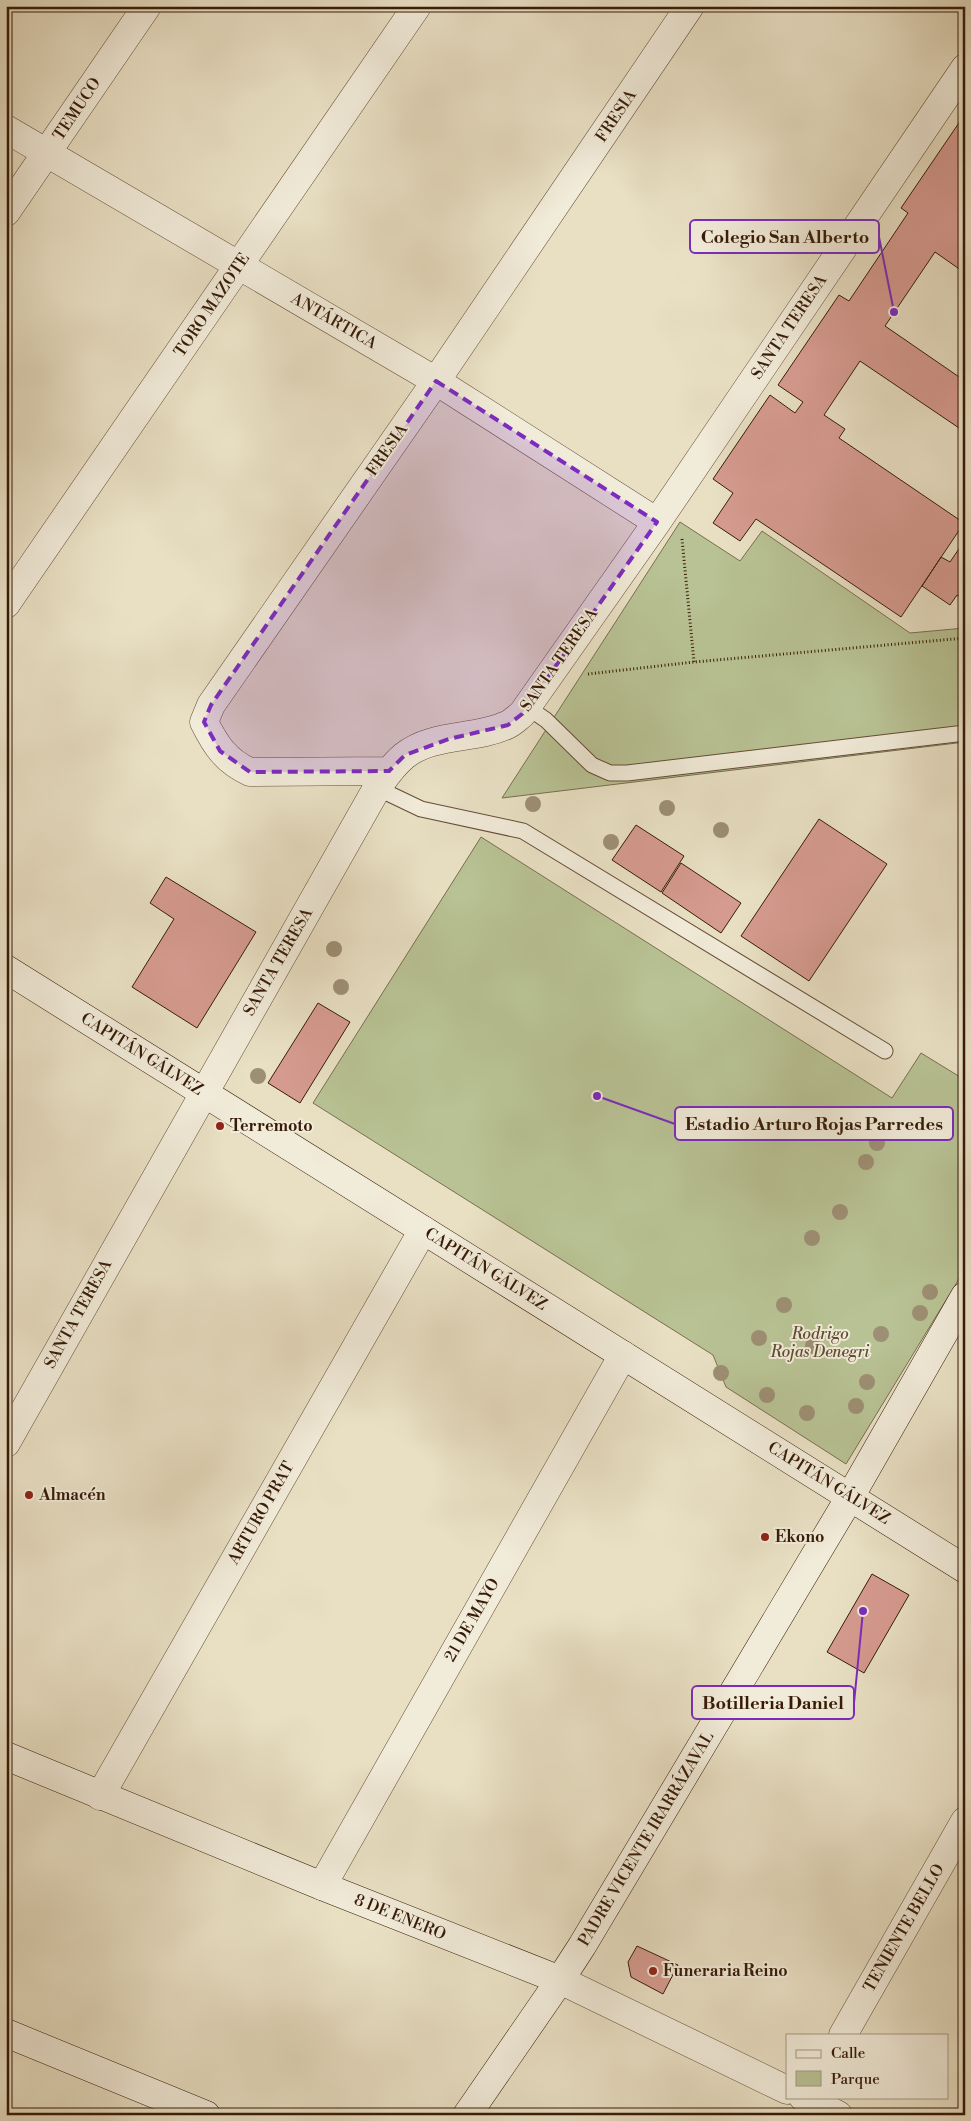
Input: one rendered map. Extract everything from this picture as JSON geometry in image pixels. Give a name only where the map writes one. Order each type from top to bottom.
[{"type":"street","name":"TEMUCO","points":[[6,212],[147,6]]},
{"type":"street","name":"TORO MAZOTE","points":[[6,604],[417,6]]},
{"type":"street","name":"FRESIA","points":[[383,780],[250,772],[234,765],[220,751],[204,722],[211,705],[436,381],[690,6]]},
{"type":"street","name":"SANTA TERESA","points":[[6,1443],[383,780],[405,755],[422,746],[508,725],[528,707],[545,679],[657,522],[965,68]]},
{"type":"street","name":"ANTÁRTICA","points":[[6,129],[436,381],[657,522]]},
{"type":"street","name":"CAPITÁN GÁLVEZ","points":[[6,969],[965,1569]]},
{"type":"street","name":"ARTURO PRAT","points":[[100,1796],[423,1230]]},
{"type":"street","name":"PADRE VICENTE IRARRÁZAVAL","points":[[467,2115],[560,1980],[850,1497],[965,1296]]},
{"type":"street","name":"21 DE MAYO","points":[[322,1886],[623,1355]]},
{"type":"street","name":"8 DE ENERO","points":[[6,1756],[322,1886],[560,1980],[786,2089]]},
{"type":"street","name":"TENIENTE BELLO","points":[[844,2034],[965,1820]]},
{"type":"street","points":[[6,2033],[206,2115]]},
{"type":"street","name":"8 DE ENERO","points":[[805,2098],[838,2115]]},
{"type":"lane","points":[[528,707],[546,720],[592,765],[610,773],[626,774],[965,733]]},
{"type":"lane","points":[[383,780],[421,809],[524,830],[885,1051]]},
{"type":"path","points":[[657,522],[680,522],[694,662]]},
{"type":"path","points":[[545,679],[694,662],[965,638]]},
{"type":"highlighted area","points":[[436,381],[657,522],[522,714],[508,725],[449,739],[405,755],[389,771],[250,772],[220,751],[204,722],[211,705]]},
{"type":"green space","points":[[680,522],[740,561],[762,531],[910,633],[965,628],[965,742],[502,798]]},
{"type":"green space","name":"Rodrigo Rojas Denegri","points":[[481,837],[892,1098],[921,1053],[965,1080],[965,1269],[846,1464],[726,1387],[713,1355],[313,1103]]},
{"type":"building","points":[[965,114],[965,208],[961,214],[965,217],[965,273],[935,252],[885,326],[965,381],[965,432],[860,361],[824,415],[845,429],[839,438],[964,523],[901,617],[756,519],[740,541],[713,523],[733,493],[713,479],[770,395],[795,413],[803,402],[778,385],[839,295],[849,301],[908,213],[901,208]]},
{"type":"building","points":[[965,540],[965,600],[957,595],[950,605],[922,586],[941,557],[950,562]]},
{"type":"building","points":[[819,819],[887,864],[809,981],[741,936]]},
{"type":"building","points":[[636,825],[684,856],[661,892],[612,860]]},
{"type":"building","points":[[681,863],[741,903],[721,933],[662,893]]},
{"type":"building","points":[[166,877],[256,932],[197,1028],[132,987],[174,919],[150,903]]},
{"type":"building","points":[[318,1003],[350,1022],[300,1103],[268,1083]]},
{"type":"building","points":[[872,1574],[909,1595],[864,1673],[827,1652]]},
{"type":"building","name":"Funeraria Reino","points":[[637,1946],[678,1965],[663,1994],[631,1977],[628,1962]]},
{"type":"place","name":"Colegio San Alberto","points":[[894,312]]},
{"type":"place","name":"Estadio Arturo Rojas Parredes","points":[[597,1096]]},
{"type":"place","name":"Terremoto","points":[[220,1126]]},
{"type":"place","name":"Almacén","points":[[29,1495]]},
{"type":"place","name":"Ekono","points":[[765,1537]]},
{"type":"place","name":"Botilleria Daniel","points":[[863,1611]]},
{"type":"place","name":"Funeraria Reino","points":[[653,1971]]}]
